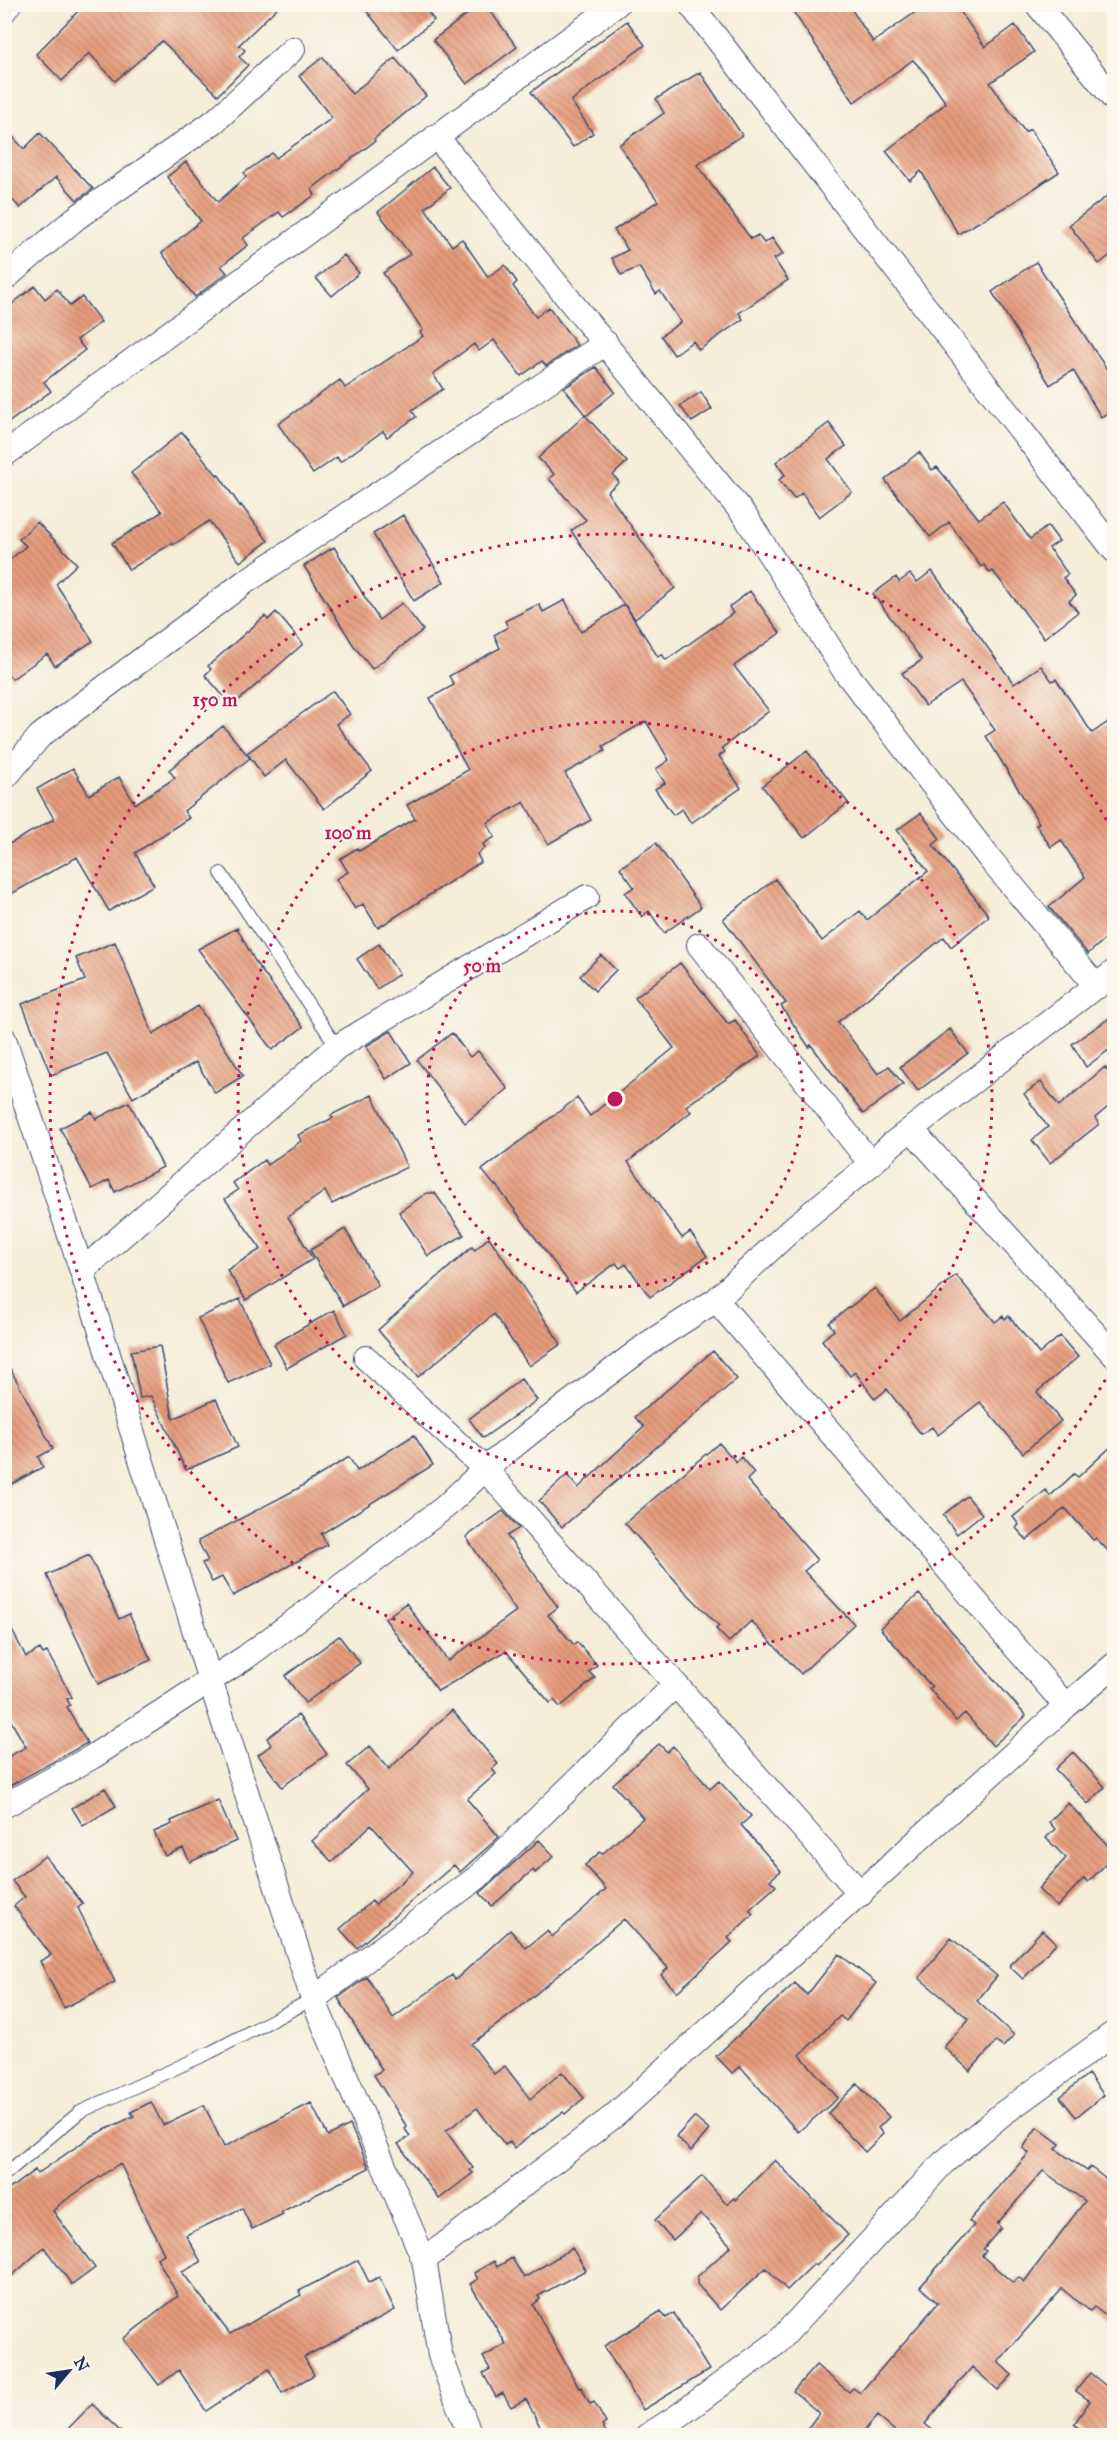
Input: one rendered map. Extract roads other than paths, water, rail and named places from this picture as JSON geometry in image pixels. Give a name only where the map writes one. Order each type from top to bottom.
[{"type":"street","points":[[4,11],[9,4]]},
{"type":"street","points":[[4,455],[618,4]]},
{"type":"street","points":[[690,4],[1114,550]]},
{"type":"street","points":[[1037,4],[1114,99]]},
{"type":"street","points":[[4,279],[76,218],[214,121],[293,48]]},
{"type":"street","points":[[4,1806],[92,1757],[246,1657],[445,1507],[485,1469],[649,1343],[716,1300],[793,1227],[871,1164],[892,1144],[1106,980],[989,858],[844,670],[745,516],[436,136]]},
{"type":"street","points":[[4,779],[40,736],[245,582],[606,344]]},
{"type":"street","points":[[82,1271],[337,1047],[587,897]]},
{"type":"street","points":[[699,945],[871,1164]]},
{"type":"street","points":[[4,1039],[82,1271],[313,1999],[423,2260],[440,2355],[470,2436]]},
{"type":"street","points":[[912,1130],[1114,1355]]},
{"type":"street","points":[[716,1300],[1066,1706]]},
{"type":"street","points":[[366,1358],[485,1469],[861,1894]]},
{"type":"street","points":[[423,2260],[614,2116],[1114,1665]]},
{"type":"street","points":[[313,1999],[478,1877],[675,1685]]},
{"type":"street","points":[[647,2436],[678,2417],[778,2342],[943,2163],[1001,2115],[1114,2033]]},
{"type":"lane","points":[[221,873],[337,1047]]},
{"type":"lane","points":[[4,2175],[80,2112],[211,2052],[313,1999]]}]
